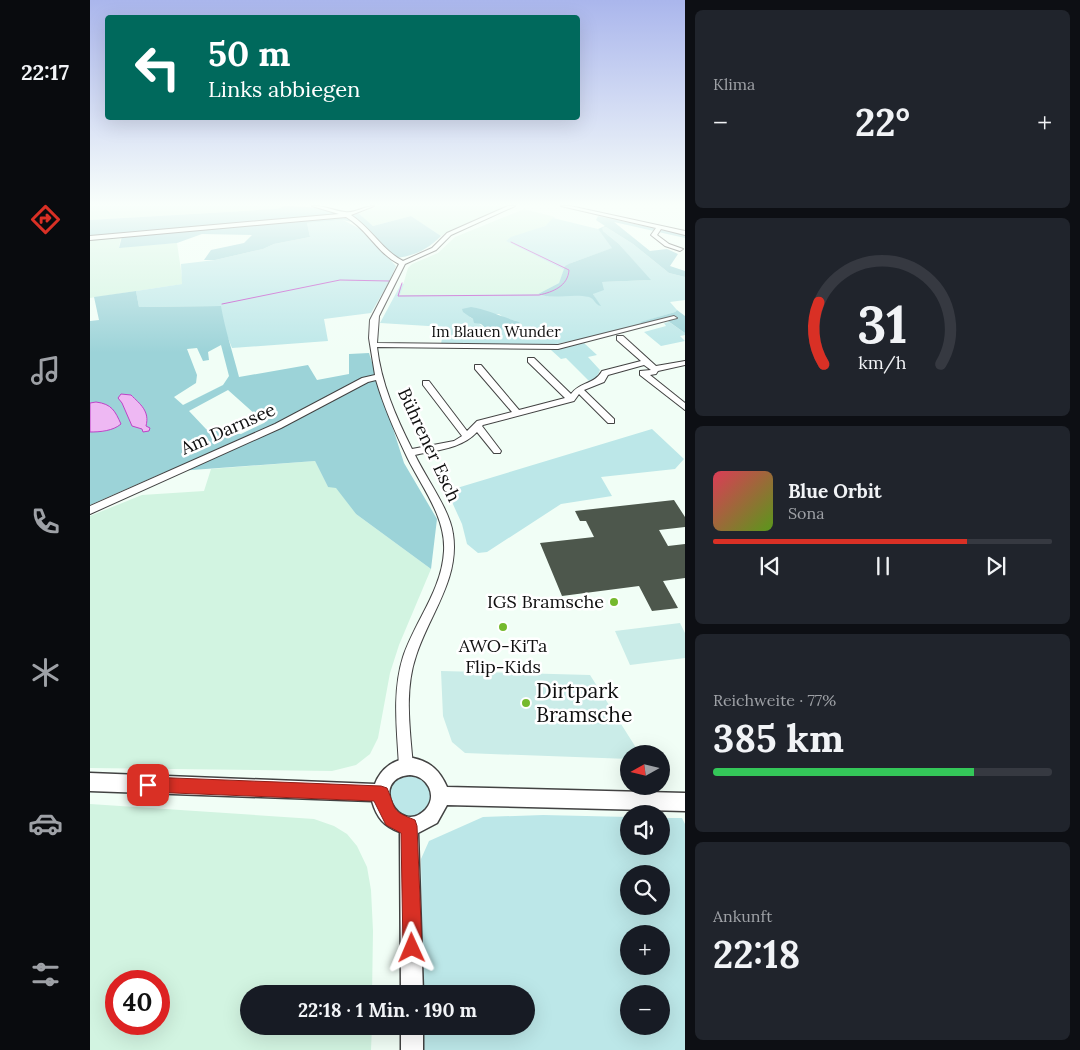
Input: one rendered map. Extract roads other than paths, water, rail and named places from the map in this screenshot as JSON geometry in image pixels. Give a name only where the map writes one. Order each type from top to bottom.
[{"type":"street","points":[[390,255],[394,260],[403,263],[421,255]]},
{"type":"street","name":"Bührener Esch","points":[[403,263],[399,267],[393,285],[374,320],[374,360],[378,377],[410,453],[442,516],[448,532],[449,549],[448,567],[443,582],[415,638],[405,675],[403,726],[406,766]]},
{"type":"street","name":"Im Blauen Wunder","points":[[374,345],[558,347],[674,318]]},
{"type":"street","points":[[620,338],[655,369]]},
{"type":"street","points":[[531,360],[571,399]]},
{"type":"street","points":[[410,453],[457,443],[467,437],[480,423],[571,399],[579,389],[601,380],[605,373],[648,363]]},
{"type":"street","points":[[643,373],[685,363]]},
{"type":"street","points":[[634,367],[685,408]]},
{"type":"street","points":[[478,368],[518,414]]},
{"type":"street","name":"Am Darnsee","points":[[90,510],[278,426],[365,380],[378,377]]},
{"type":"street","points":[[426,383],[467,437]]},
{"type":"street","points":[[579,389],[611,421]]},
{"type":"street","points":[[478,427],[497,451]]},
{"type":"street","points":[[406,766],[420,768],[428,772],[437,787],[439,796],[435,811],[430,818],[417,825],[409,826],[400,824],[392,819],[382,803],[381,794],[388,775],[395,769],[406,766]]},
{"type":"street","points":[[90,782],[381,794]]},
{"type":"street","points":[[439,796],[685,802]]},
{"type":"street","points":[[409,826],[412,985]]},
{"type":"street","points":[[412,1035],[412,1050]]},
{"type":"waterway","points":[[402,283],[398,296],[539,295],[554,290],[563,284],[569,270],[538,255]]},
{"type":"waterway","points":[[222,304],[340,280],[389,281]]},
{"type":"place","name":"IGS Bramsche","points":[[614,602]]},
{"type":"place","name":"AWO-KiTa Flip-Kids","points":[[503,627]]},
{"type":"place","name":"Dirtpark Bramsche","points":[[526,703]]}]
